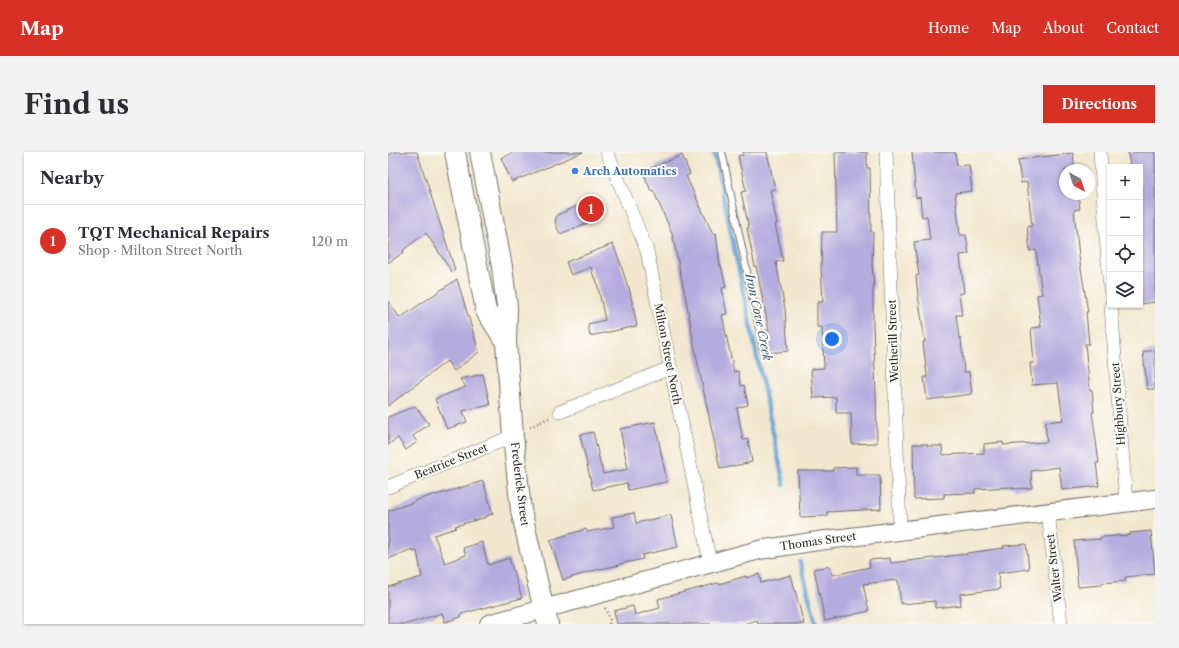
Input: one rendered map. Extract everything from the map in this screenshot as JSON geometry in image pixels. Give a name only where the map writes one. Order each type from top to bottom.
[{"type":"main road","points":[[443,152],[461,188]]},
{"type":"main road","name":"Frederick Street","points":[[455,152],[486,311],[506,342]]},
{"type":"main road","name":"Frederick Street","points":[[480,152],[502,267],[507,307],[506,342],[522,432],[521,510],[546,617]]},
{"type":"main road","name":"Thomas Street","points":[[489,624],[546,617],[710,563],[759,550],[900,530],[1155,499]]},
{"type":"street","name":"Milton Street North","points":[[607,152],[647,251],[710,563]]},
{"type":"street","name":"Wetherill Street","points":[[886,152],[900,530]]},
{"type":"street","points":[[1100,152],[1109,272]]},
{"type":"street","name":"Highbury Street","points":[[1111,308],[1126,502]]},
{"type":"street","points":[[560,412],[670,368]]},
{"type":"street","name":"Beatrice Street","points":[[388,487],[522,432]]},
{"type":"street","name":"Walter Street","points":[[1048,513],[1061,624]]},
{"type":"lane","points":[[722,152],[764,353]]},
{"type":"path","points":[[522,432],[560,412]]},
{"type":"building","points":[[393,152],[417,152],[455,270],[452,272],[426,233],[403,250],[404,252],[388,263],[388,155]]},
{"type":"building","points":[[514,152],[583,152],[512,182],[501,158]]},
{"type":"building","points":[[743,152],[767,152],[775,189],[770,190],[777,224],[775,224],[783,261],[776,262],[785,309],[788,351],[768,353],[765,331],[769,331],[747,228],[749,228],[741,192],[746,191],[738,156],[743,155]]},
{"type":"building","points":[[835,152],[867,152],[867,168],[870,168],[871,232],[873,232],[873,326],[877,443],[852,444],[851,413],[836,413],[836,397],[813,398],[811,369],[824,368],[822,327],[817,327],[817,302],[823,302],[821,267],[822,232],[837,232]]},
{"type":"building","points":[[912,152],[955,152],[957,166],[969,165],[972,191],[955,193],[960,235],[966,235],[969,254],[960,255],[964,293],[959,293],[962,315],[956,315],[959,338],[961,338],[964,372],[969,372],[972,394],[927,400],[924,377],[927,377],[923,342],[925,342],[918,295],[916,276],[919,275],[914,242],[930,240],[927,216],[922,217],[920,197],[916,198]]},
{"type":"building","points":[[1128,152],[1155,152],[1155,302],[1143,304],[1143,164],[1130,164]]},
{"type":"building","points":[[1073,153],[1074,164],[1059,164],[1059,200],[1079,200],[1080,209],[1074,210],[1079,256],[1088,312],[1086,312],[1089,344],[1085,344],[1090,390],[1092,390],[1094,412],[1092,412],[1099,463],[1096,463],[1099,486],[1062,490],[1059,467],[1031,471],[1032,488],[1013,489],[1013,487],[975,489],[975,493],[944,494],[944,498],[914,499],[913,444],[942,446],[943,455],[984,453],[984,444],[1003,442],[1003,445],[1047,442],[1045,422],[1063,420],[1058,383],[1032,385],[1030,363],[1034,363],[1031,328],[1041,327],[1037,295],[1042,294],[1036,250],[1030,251],[1027,227],[1032,226],[1027,182],[1021,183],[1018,160]]},
{"type":"building","points":[[682,155],[690,174],[686,176],[713,234],[716,233],[720,266],[726,287],[722,288],[727,314],[722,315],[734,372],[738,371],[741,386],[744,385],[748,405],[737,408],[743,440],[748,439],[752,462],[720,469],[672,233],[653,190],[651,191],[643,172]]},
{"type":"building","points":[[593,199],[600,218],[560,234],[555,222],[557,215]]},
{"type":"building","points":[[613,244],[629,287],[637,326],[590,336],[588,324],[605,320],[596,278],[594,278],[591,267],[571,275],[566,262]]},
{"type":"building","points":[[457,279],[479,352],[454,371],[447,361],[388,406],[388,301],[400,318]]},
{"type":"building","points":[[1155,350],[1155,389],[1147,389],[1143,352]]},
{"type":"building","points":[[483,374],[490,405],[463,411],[467,422],[447,429],[435,399],[466,387],[460,379]]},
{"type":"building","points":[[415,406],[429,424],[413,436],[417,442],[406,450],[398,438],[388,445],[388,417]]},
{"type":"building","points":[[655,422],[667,482],[628,490],[627,483],[593,490],[580,435],[593,432],[603,474],[628,469],[620,429]]},
{"type":"building","points":[[856,467],[856,475],[880,475],[881,509],[827,512],[827,516],[800,517],[798,471],[833,471],[833,468]]},
{"type":"building","points":[[483,481],[493,514],[455,526],[456,528],[434,535],[445,563],[466,555],[463,548],[482,542],[488,565],[509,558],[522,598],[461,614],[461,617],[445,622],[442,613],[407,624],[388,624],[388,587],[422,577],[417,551],[413,552],[412,549],[388,559],[388,511],[436,494]]},
{"type":"building","points":[[634,513],[636,523],[671,515],[678,547],[642,555],[643,559],[596,570],[563,580],[550,540],[586,529],[587,532],[614,527],[612,517]]},
{"type":"building","points":[[1151,531],[1155,574],[1125,577],[1126,581],[1078,587],[1074,541],[1101,539],[1101,537],[1130,535],[1130,533]]},
{"type":"building","points":[[1026,544],[1029,569],[998,573],[1000,589],[960,594],[961,605],[935,608],[935,601],[901,604],[898,580],[863,584],[869,611],[825,621],[814,569],[830,566],[833,575],[870,567],[869,560],[890,558],[891,563],[967,554],[1004,548],[1003,546]]},
{"type":"building","points":[[759,574],[761,583],[791,575],[804,624],[758,624],[757,620],[744,624],[617,624],[614,611],[633,606],[635,615],[660,608],[658,599]]},
{"type":"waterway","name":"Iron Cove Creek","points":[[714,152],[784,485]]},
{"type":"waterway","name":"Iron Cove Creek","points":[[800,562],[816,624]]},
{"type":"place","name":"Arch Automatics","points":[[575,171]]},
{"type":"place","name":"TQT Mechanical Repairs","points":[[591,209]]}]
